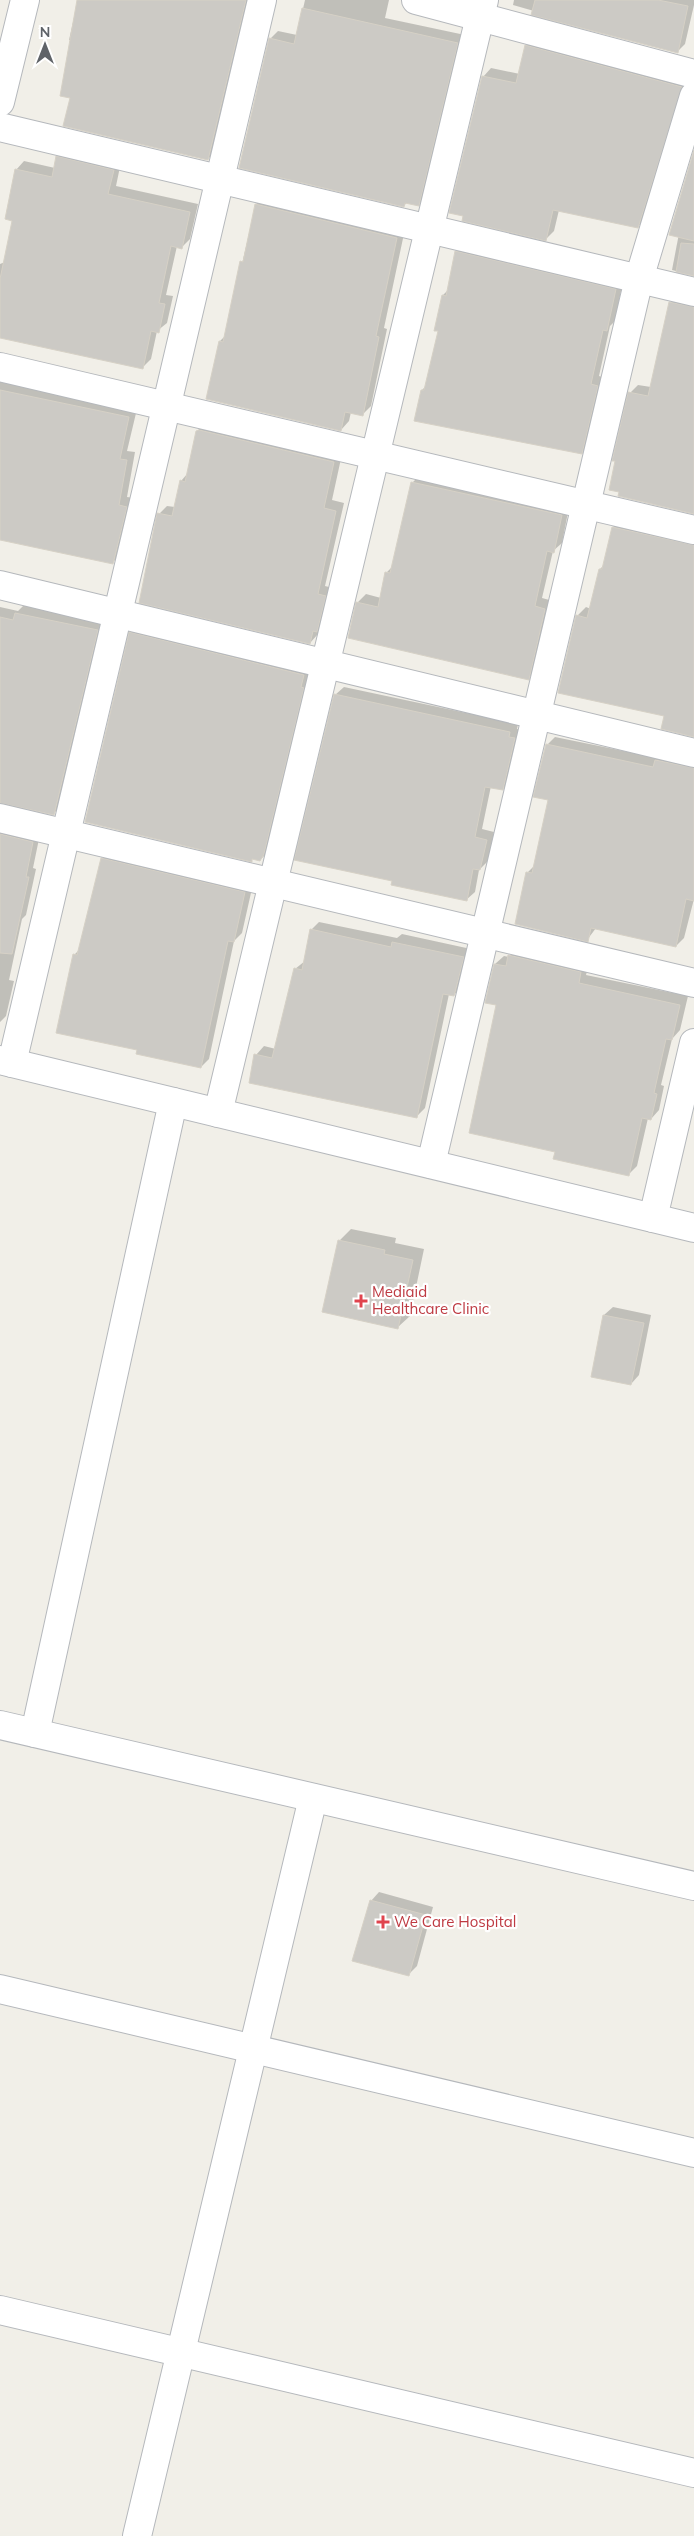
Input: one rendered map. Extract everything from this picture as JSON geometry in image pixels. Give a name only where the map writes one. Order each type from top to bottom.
[{"type":"street","points":[[0,102],[25,0]]},
{"type":"street","points":[[262,0],[66,833],[6,1061],[694,1228]]},
{"type":"street","points":[[416,0],[482,8],[694,74]]},
{"type":"street","points":[[218,1113],[482,8]]},
{"type":"street","points":[[431,1164],[639,279],[694,96]]},
{"type":"street","points":[[0,127],[694,292]]},
{"type":"street","points":[[0,367],[694,530]]},
{"type":"street","points":[[0,585],[694,752]]},
{"type":"street","points":[[0,818],[694,983]]},
{"type":"street","points":[[652,1218],[694,1043]]},
{"type":"street","points":[[35,1733],[173,1102]]},
{"type":"street","points":[[0,1725],[694,1886]]},
{"type":"street","points":[[137,2536],[313,1798]]},
{"type":"street","points":[[0,1989],[694,2153]]},
{"type":"street","points":[[0,2310],[694,2473]]},
{"type":"building","points":[[77,0],[246,0],[208,160],[63,126],[70,98],[60,96]]},
{"type":"building","points":[[535,0],[658,0],[688,6],[678,53],[531,15]]},
{"type":"building","points":[[302,8],[458,43],[419,206],[405,203],[404,207],[239,168],[269,38],[294,44]]},
{"type":"building","points":[[525,45],[682,87],[638,228],[553,210],[546,241],[462,221],[463,216],[449,213],[482,76],[516,83]]},
{"type":"building","points":[[694,150],[694,241],[669,235]]},
{"type":"building","points":[[56,156],[114,170],[108,194],[190,212],[182,249],[171,246],[159,303],[165,304],[159,333],[151,331],[143,369],[0,338],[0,279],[12,221],[5,219],[15,169],[52,177]]},
{"type":"building","points":[[255,204],[397,238],[376,336],[379,337],[363,416],[345,412],[341,431],[206,399],[219,341],[223,342],[240,261],[243,262]]},
{"type":"building","points":[[681,243],[694,244],[694,276],[676,272]]},
{"type":"building","points":[[455,251],[616,289],[607,331],[603,330],[591,384],[598,386],[582,454],[414,421],[421,390],[424,390],[438,331],[434,331],[442,295],[446,296]]},
{"type":"building","points":[[669,302],[694,307],[694,514],[618,496],[619,492],[609,490],[615,461],[612,461],[628,392],[648,396]]},
{"type":"building","points":[[0,390],[129,417],[120,459],[127,460],[119,505],[127,507],[113,564],[0,540]]},
{"type":"building","points":[[199,430],[334,462],[324,508],[336,511],[318,594],[326,596],[317,632],[313,631],[310,644],[139,603],[157,513],[172,516],[180,480],[185,482],[196,431]]},
{"type":"building","points":[[411,482],[562,515],[554,553],[547,551],[535,606],[545,609],[529,680],[348,638],[356,602],[378,607],[385,572],[390,573]]},
{"type":"building","points":[[612,527],[694,545],[694,737],[661,729],[664,716],[558,693],[576,615],[587,618]]},
{"type":"building","points":[[15,613],[98,630],[54,815],[0,803],[0,617],[13,620]]},
{"type":"building","points":[[129,632],[304,675],[301,687],[304,688],[264,854],[260,861],[252,859],[252,862],[85,822]]},
{"type":"building","points":[[334,694],[510,732],[509,737],[515,738],[503,790],[485,787],[475,837],[487,840],[480,870],[473,869],[467,901],[391,885],[392,881],[294,860]]},
{"type":"building","points":[[546,744],[653,767],[655,760],[694,768],[694,901],[686,899],[676,947],[591,928],[588,942],[515,924],[526,872],[532,873],[548,800],[533,797]]},
{"type":"building","points":[[0,834],[33,842],[26,877],[29,877],[12,954],[0,953]]},
{"type":"building","points":[[101,858],[245,892],[234,942],[228,941],[201,1068],[136,1054],[137,1050],[56,1033],[73,954],[77,955]]},
{"type":"building","points":[[310,929],[391,947],[392,942],[464,957],[454,996],[443,994],[417,1118],[249,1083],[254,1054],[272,1058],[294,968],[302,970]]},
{"type":"building","points":[[508,955],[581,972],[579,983],[680,1005],[672,1040],[666,1039],[654,1093],[657,1094],[651,1120],[642,1118],[629,1176],[553,1159],[555,1152],[469,1133],[496,1005],[485,1003],[494,964],[506,966]]},
{"type":"building","points":[[338,1240],[385,1250],[384,1254],[413,1260],[398,1329],[322,1312]]},
{"type":"building","points":[[603,1315],[644,1323],[631,1385],[591,1377]]},
{"type":"building","points":[[370,1900],[426,1915],[409,1976],[352,1961]]},
{"type":"place","name":"Mediaid Healthcare Clinic","points":[[361,1301]]},
{"type":"place","name":"We Care Hospital","points":[[383,1922]]}]
